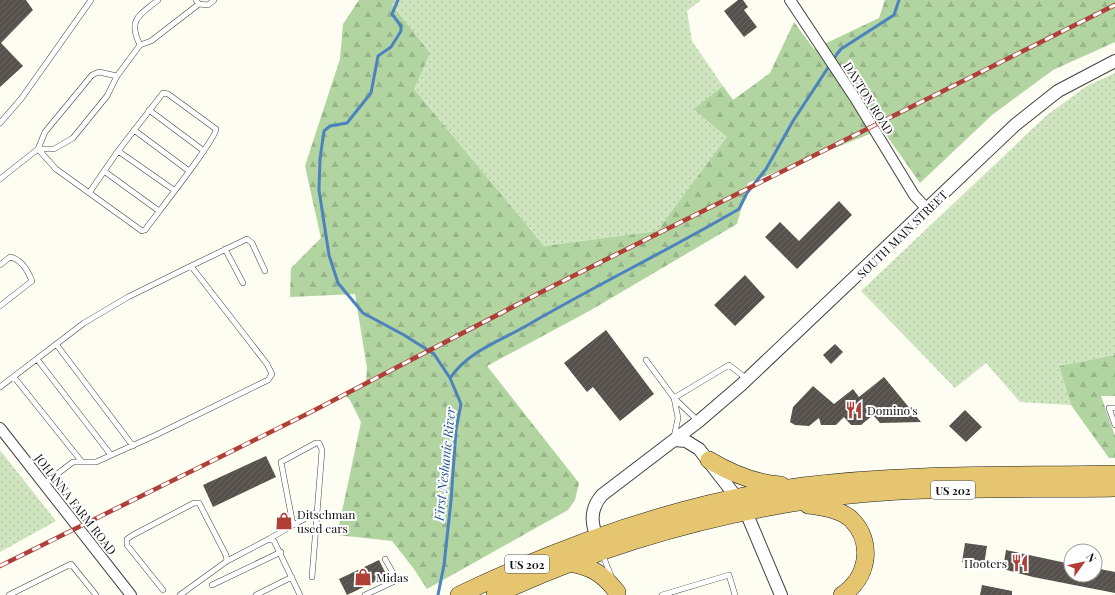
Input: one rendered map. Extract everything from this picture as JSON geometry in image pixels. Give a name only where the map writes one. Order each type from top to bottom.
[{"type":"highway","points":[[704,454],[731,473],[764,483],[803,486]]},
{"type":"highway","name":"US 202","points":[[742,505],[803,486],[885,478],[1115,474]]},
{"type":"highway","name":"US 202","points":[[459,595],[509,572],[599,544],[691,508],[792,503],[819,499],[902,492],[1115,488]]},
{"type":"highway","points":[[792,503],[823,507],[840,513],[851,519],[861,532],[865,546],[865,562],[858,582],[842,595]]},
{"type":"highway","name":"US 202","points":[[495,595],[508,591],[568,563],[599,544]]},
{"type":"highway","points":[[568,563],[583,565],[593,569],[603,576],[617,594]]},
{"type":"street","name":"DAYTON ROAD","points":[[790,0],[836,68],[914,195],[927,209]]},
{"type":"street","name":"SOUTH MAIN STREET","points":[[599,544],[592,515],[597,500],[608,489],[699,421],[748,379],[1015,125],[1037,106],[1079,78],[1115,61]]},
{"type":"street","points":[[699,421],[696,435],[704,454],[742,505],[781,595]]},
{"type":"street","name":"JOHANNA FARM ROAD","points":[[0,428],[131,595]]},
{"type":"street","points":[[674,440],[686,441],[704,454]]},
{"type":"lane","points":[[0,123],[21,99],[91,0]]},
{"type":"lane","points":[[140,45],[134,32],[137,18],[158,0]]},
{"type":"lane","points":[[38,148],[54,149],[73,138],[107,96],[117,76],[140,45],[151,41],[198,2],[208,5],[214,0]]},
{"type":"lane","points":[[0,179],[38,148],[45,132],[92,75],[99,72],[117,76]]},
{"type":"lane","points":[[38,148],[56,169],[89,193],[142,231],[145,230],[204,151],[216,134],[216,129],[168,94],[163,93],[118,151],[89,193]]},
{"type":"lane","points":[[149,110],[204,151]]},
{"type":"lane","points":[[134,130],[189,170]]},
{"type":"lane","points":[[118,151],[174,190]]},
{"type":"lane","points":[[104,171],[159,211]]},
{"type":"lane","points":[[0,387],[84,323],[128,297],[247,239],[249,240],[265,271]]},
{"type":"lane","points":[[225,249],[243,284]]},
{"type":"lane","points":[[0,265],[10,257],[16,258],[29,272],[32,281],[0,306]]},
{"type":"lane","points":[[44,484],[73,462],[96,462],[133,446],[268,380],[272,374],[267,364],[191,266]]},
{"type":"lane","points":[[56,344],[133,446]]},
{"type":"lane","points":[[37,359],[111,455]]},
{"type":"lane","points":[[646,360],[674,398],[699,421]]},
{"type":"lane","points":[[674,398],[729,365],[748,379]]},
{"type":"lane","points":[[14,377],[82,462]]},
{"type":"lane","points":[[674,398],[678,418],[674,440]]},
{"type":"lane","points":[[1115,408],[1109,408],[1115,425]]},
{"type":"lane","points":[[293,525],[281,462],[316,443],[319,443],[322,450],[312,577]]},
{"type":"lane","points":[[163,590],[127,545],[127,539],[133,534],[194,503],[199,503],[226,555],[227,561]]},
{"type":"lane","points":[[180,595],[188,592],[227,561],[317,512]]},
{"type":"lane","points":[[269,539],[274,541],[300,595]]},
{"type":"lane","points":[[599,544],[617,594]]},
{"type":"lane","points":[[212,585],[280,552]]},
{"type":"lane","points":[[365,595],[397,580],[385,559]]},
{"type":"lane","points":[[9,595],[71,564],[96,595]]},
{"type":"lane","points":[[662,595],[729,575],[735,595]]},
{"type":"lane","points":[[256,595],[292,577]]},
{"type":"green space","points":[[359,0],[395,0],[392,5],[430,53],[414,89],[544,246],[657,231],[727,137],[694,109],[723,86],[733,100],[770,73],[794,22],[814,49],[879,18],[885,0],[1115,0],[1115,42],[1053,70],[992,115],[920,183],[882,129],[748,183],[737,224],[591,310],[487,366],[579,483],[575,500],[568,510],[427,589],[414,569],[392,541],[337,535],[361,422],[350,400],[343,393],[366,382],[367,368],[355,294],[290,297],[291,268],[321,238],[305,166],[340,59],[343,24]]},
{"type":"green space","points":[[393,0],[701,0],[687,11],[692,41],[723,86],[728,137],[657,231],[544,246],[414,89],[392,5]]},
{"type":"green space","points":[[1115,73],[1115,355],[1059,366],[1071,405],[1020,402],[986,363],[955,388],[861,291],[1047,115],[1087,86]]},
{"type":"green space","points":[[1115,355],[1115,396],[1101,396],[1115,436],[1115,458],[1109,458],[1071,405],[1059,366]]},
{"type":"green space","points":[[0,450],[56,521],[0,552]]},
{"type":"building","points":[[0,0],[26,0],[33,10],[1,43],[23,66],[0,87]]},
{"type":"building","points":[[738,0],[743,0],[748,7],[744,10],[757,27],[744,37],[724,11]]},
{"type":"building","points":[[839,201],[852,215],[797,269],[765,237],[780,222],[799,241]]},
{"type":"building","points":[[745,275],[765,297],[735,326],[714,305]]},
{"type":"building","points":[[606,330],[654,394],[620,421],[593,387],[587,392],[564,363]]},
{"type":"building","points":[[835,344],[843,352],[831,364],[823,355]]},
{"type":"building","points":[[884,377],[921,422],[880,423],[873,415],[861,425],[851,425],[844,417],[836,425],[821,425],[819,418],[809,426],[795,425],[790,422],[793,407],[813,386],[834,404],[853,389],[859,397]]},
{"type":"building","points":[[965,410],[982,427],[966,442],[949,426]]},
{"type":"building","points":[[266,456],[276,477],[213,507],[203,485]]},
{"type":"building","points":[[965,543],[987,546],[984,565],[962,562]]},
{"type":"building","points":[[1006,550],[1063,562],[1063,583],[1033,577],[1003,569]]},
{"type":"building","name":"Midas","points":[[379,560],[387,576],[347,595],[339,579]]},
{"type":"building","points":[[1103,570],[1115,572],[1115,593],[1064,583],[1103,583]]},
{"type":"building","points":[[982,585],[1012,591],[1012,595],[980,595]]},
{"type":"waterway","name":"First Neshanic River","points":[[398,0],[392,14],[401,26],[401,31],[391,47],[378,56],[371,93],[347,123],[330,126],[324,131],[320,159],[319,190],[329,255],[338,283],[363,313],[404,335],[434,354],[450,378],[461,404],[456,430],[451,501],[444,565],[438,595]]},
{"type":"waterway","points":[[450,378],[466,361],[485,348],[739,209],[747,193],[766,169],[793,121],[837,54],[841,49],[894,15],[899,0]]},
{"type":"railway","points":[[0,566],[311,412],[551,287],[1115,5]]},
{"type":"place","name":"Domino's","points":[[854,410]]},
{"type":"place","name":"Ditschman used cars","points":[[284,521]]},
{"type":"place","name":"Hooters","points":[[1020,563]]},
{"type":"place","name":"Midas","points":[[363,577]]}]
